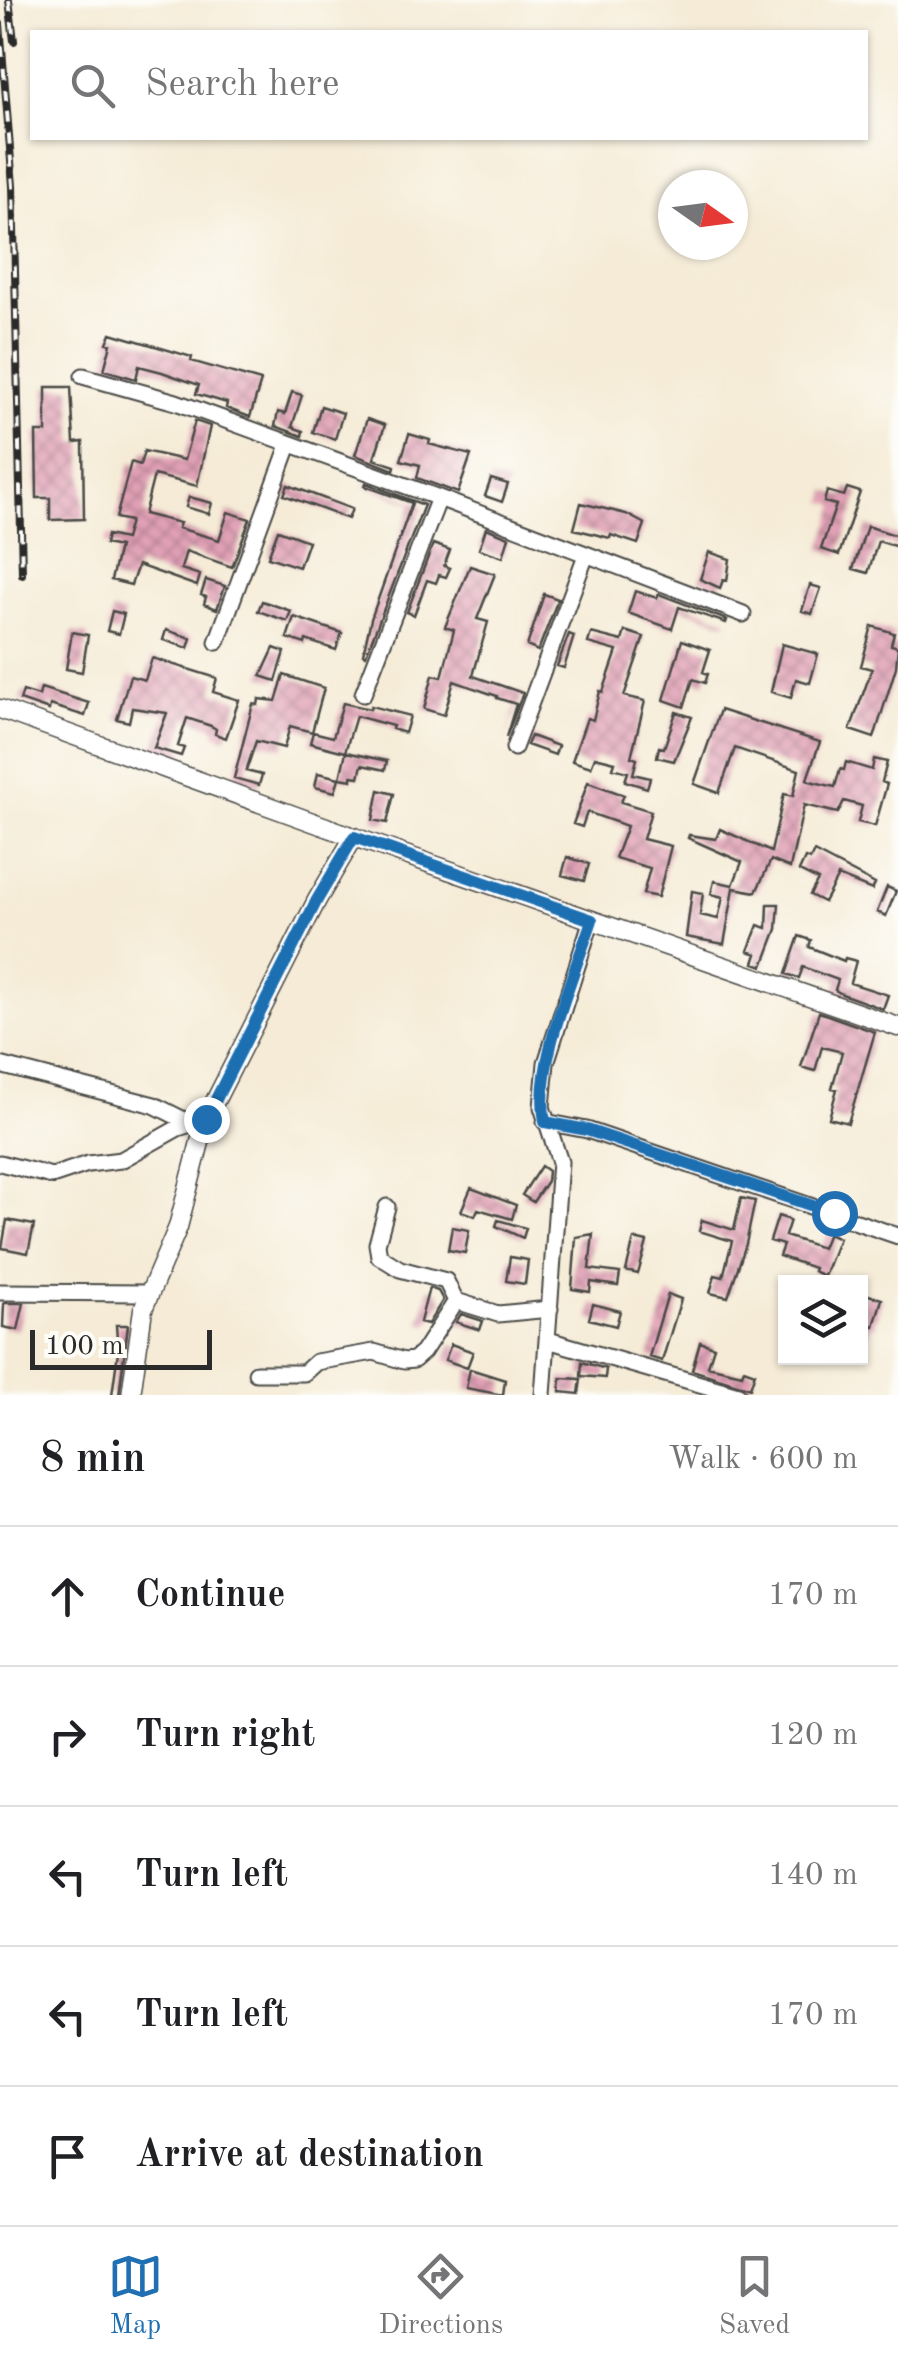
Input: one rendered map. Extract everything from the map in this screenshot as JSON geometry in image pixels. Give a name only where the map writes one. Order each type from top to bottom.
[{"type":"street","points":[[83,376],[176,402],[743,614]]},
{"type":"street","points":[[217,642],[289,445]]},
{"type":"street","points":[[364,694],[439,498]]},
{"type":"street","points":[[514,748],[586,554]]},
{"type":"street","points":[[0,709],[898,1027]]},
{"type":"street","points":[[131,1395],[142,1309],[178,1227],[198,1121],[354,837]]},
{"type":"street","points":[[543,1395],[560,1162],[542,1107],[546,1063],[592,920]]},
{"type":"street","points":[[0,1065],[198,1121]]},
{"type":"street","points":[[0,1163],[52,1176],[88,1164],[121,1160],[198,1121]]},
{"type":"street","points":[[545,1122],[587,1130],[898,1236]]},
{"type":"street","points":[[387,1207],[377,1244],[379,1256],[400,1269],[446,1281],[456,1301],[498,1314],[550,1309]]},
{"type":"street","points":[[0,1292],[148,1293]]},
{"type":"street","points":[[256,1374],[304,1373],[316,1362],[374,1352],[414,1360],[424,1352],[456,1301]]},
{"type":"street","points":[[548,1340],[738,1395]]},
{"type":"building","points":[[111,333],[261,381],[250,417],[226,408],[227,403],[196,394],[199,385],[162,372],[139,366],[136,379],[104,370]]},
{"type":"building","points":[[46,387],[71,387],[74,443],[83,442],[84,519],[50,520],[50,498],[37,498],[36,432],[46,432]]},
{"type":"building","points":[[292,392],[302,395],[292,427],[303,431],[302,436],[275,426],[278,412],[285,414]]},
{"type":"building","points":[[321,406],[343,413],[335,439],[313,432]]},
{"type":"building","points":[[367,419],[385,425],[374,459],[395,466],[394,470],[355,455]]},
{"type":"building","points":[[195,421],[210,426],[197,486],[154,475],[144,514],[180,523],[178,528],[219,540],[228,512],[250,519],[232,567],[186,551],[181,569],[200,575],[197,586],[138,565],[131,585],[111,580],[119,547],[105,544],[107,535],[125,539],[130,521],[116,518],[131,462],[140,465],[144,451],[184,460]]},
{"type":"building","points":[[409,434],[430,440],[429,444],[471,455],[458,493],[417,478],[420,465],[401,460]]},
{"type":"building","points":[[491,479],[508,484],[502,502],[485,496]]},
{"type":"building","points":[[366,483],[424,505],[366,655],[363,654],[371,619],[412,503],[365,486]]},
{"type":"building","points":[[288,485],[352,509],[348,519],[284,495]]},
{"type":"building","points":[[847,488],[860,492],[839,555],[821,549],[836,505],[824,502],[827,491],[844,496]]},
{"type":"building","points":[[189,497],[212,503],[209,514],[186,507]]},
{"type":"building","points":[[581,503],[626,514],[645,524],[638,544],[574,529]]},
{"type":"building","points":[[867,526],[898,536],[898,547],[878,541],[868,573],[853,569]]},
{"type":"building","points":[[486,528],[509,537],[503,557],[479,549]]},
{"type":"building","points":[[278,530],[308,541],[299,567],[268,557]]},
{"type":"building","points":[[433,544],[450,550],[444,566],[450,568],[446,577],[439,575],[436,583],[427,580],[414,615],[407,612]]},
{"type":"building","points":[[709,552],[730,559],[727,581],[723,580],[720,588],[700,579]]},
{"type":"building","points":[[470,566],[495,574],[477,619],[488,622],[473,676],[523,693],[506,737],[516,704],[454,681],[444,715],[424,709],[433,675],[442,677],[454,630],[445,627]]},
{"type":"building","points":[[206,580],[225,586],[217,609],[204,604],[206,597],[201,595]]},
{"type":"building","points":[[810,585],[821,588],[812,614],[802,611]]},
{"type":"building","points":[[635,591],[657,598],[659,594],[727,620],[726,623],[679,607],[672,629],[628,613]]},
{"type":"building","points":[[544,594],[558,599],[538,651],[527,646]]},
{"type":"building","points":[[262,601],[291,611],[287,621],[258,611]]},
{"type":"building","points":[[112,611],[124,614],[119,634],[107,631]]},
{"type":"building","points":[[294,617],[342,633],[336,650],[287,638]]},
{"type":"building","points":[[872,626],[894,633],[891,645],[898,647],[896,667],[874,738],[850,730],[872,669],[861,666]]},
{"type":"building","points":[[166,630],[191,638],[188,648],[163,640]]},
{"type":"building","points":[[625,631],[644,637],[624,696],[645,701],[631,757],[637,759],[633,774],[650,778],[647,788],[625,781],[628,772],[613,768],[615,762],[595,757],[591,767],[572,761],[587,718],[593,720],[617,651],[588,643],[591,633],[622,641]]},
{"type":"building","points":[[72,632],[88,635],[82,672],[66,669]]},
{"type":"building","points":[[569,634],[574,636],[564,668],[557,666]]},
{"type":"building","points":[[682,640],[710,650],[703,672],[708,674],[705,683],[693,679],[684,707],[664,700]]},
{"type":"building","points":[[782,644],[818,654],[810,683],[796,679],[791,698],[771,692]]},
{"type":"building","points":[[274,648],[285,652],[276,681],[261,676]]},
{"type":"building","points":[[152,658],[217,678],[213,692],[239,700],[226,738],[215,734],[216,729],[211,726],[187,718],[178,746],[184,748],[181,756],[154,748],[167,713],[132,708],[129,722],[117,719],[130,676],[145,680]]},
{"type":"building","points":[[284,675],[324,688],[312,732],[290,726],[284,748],[256,741],[246,771],[262,775],[259,785],[234,778],[253,704],[258,705],[259,699],[276,701]]},
{"type":"building","points":[[41,688],[89,703],[85,716],[20,700],[23,691],[39,696]]},
{"type":"building","points":[[343,703],[410,716],[405,733],[356,716],[345,752],[310,743],[313,732],[333,737]]},
{"type":"building","points":[[720,710],[820,742],[807,779],[810,781],[835,787],[846,762],[872,770],[874,759],[887,762],[882,782],[887,784],[875,826],[858,822],[862,806],[844,801],[838,813],[804,805],[790,868],[771,860],[756,892],[734,888],[724,944],[686,937],[692,891],[703,893],[700,915],[718,919],[723,897],[711,894],[714,881],[733,885],[742,862],[688,838],[689,835],[716,839],[720,829],[771,852],[784,794],[793,796],[799,770],[735,748],[719,793],[694,784]]},
{"type":"building","points":[[676,712],[692,717],[674,761],[657,757]]},
{"type":"building","points":[[531,736],[558,746],[555,755],[527,745]]},
{"type":"building","points":[[346,752],[387,761],[385,770],[362,765],[359,777],[340,778]]},
{"type":"building","points":[[318,773],[339,778],[335,792],[315,787]]},
{"type":"building","points":[[588,782],[624,795],[621,802],[651,811],[643,839],[671,846],[658,897],[643,894],[650,868],[615,858],[627,826],[587,812],[582,827],[573,824]]},
{"type":"building","points":[[379,790],[394,794],[387,823],[373,820]]},
{"type":"building","points":[[814,852],[875,884],[872,890],[838,876],[824,902],[810,895],[818,880],[799,871],[805,858],[810,860]]},
{"type":"building","points":[[567,857],[589,864],[584,881],[562,875]]},
{"type":"building","points":[[887,887],[896,891],[886,916],[877,912]]},
{"type":"building","points":[[768,904],[779,904],[777,929],[763,966],[754,963],[757,954],[748,951],[758,925],[767,928]]},
{"type":"building","points":[[799,936],[811,940],[809,947],[844,961],[856,961],[850,983],[888,995],[883,1009],[842,994],[835,990],[838,980],[803,967],[799,978],[786,974]]},
{"type":"building","points":[[819,1012],[875,1032],[848,1123],[829,1118],[842,1052],[822,1047],[815,1071],[801,1067]]},
{"type":"building","points":[[541,1166],[548,1171],[547,1181],[533,1202],[522,1195]]},
{"type":"building","points":[[471,1188],[516,1205],[512,1219],[478,1209],[475,1216],[461,1211]]},
{"type":"building","points":[[741,1198],[755,1201],[746,1244],[728,1297],[710,1293],[715,1275],[723,1277],[732,1241],[699,1231],[702,1220],[734,1230]]},
{"type":"building","points":[[778,1216],[790,1220],[785,1236],[822,1248],[828,1233],[839,1238],[824,1275],[779,1256],[783,1245],[770,1241]]},
{"type":"building","points":[[7,1220],[34,1225],[28,1253],[2,1248]]},
{"type":"building","points":[[498,1220],[526,1228],[523,1238],[496,1226]]},
{"type":"building","points":[[452,1227],[469,1230],[465,1253],[448,1250]]},
{"type":"building","points":[[593,1234],[589,1269],[620,1273],[618,1286],[591,1282],[590,1292],[572,1289],[576,1237]]},
{"type":"building","points":[[634,1239],[647,1242],[638,1274],[626,1271]]},
{"type":"building","points":[[510,1257],[528,1260],[525,1284],[506,1281]]},
{"type":"building","points":[[429,1288],[438,1291],[443,1300],[428,1324],[420,1322]]},
{"type":"building","points":[[668,1294],[681,1299],[662,1361],[649,1357]]},
{"type":"building","points":[[868,1295],[882,1299],[874,1326],[870,1325],[868,1331]]},
{"type":"building","points":[[4,1303],[24,1303],[18,1330],[3,1327]]},
{"type":"building","points":[[593,1304],[620,1311],[616,1326],[589,1319]]},
{"type":"building","points":[[461,1314],[483,1321],[480,1330],[456,1322]]},
{"type":"building","points":[[116,1325],[128,1325],[119,1395],[112,1395],[118,1352]]},
{"type":"building","points":[[700,1342],[714,1347],[708,1366],[755,1373],[750,1388],[692,1370]]},
{"type":"building","points":[[451,1344],[473,1352],[467,1368],[445,1360]]},
{"type":"building","points":[[582,1362],[606,1369],[605,1378],[581,1376]]},
{"type":"building","points":[[470,1369],[505,1380],[503,1395],[466,1388]]},
{"type":"building","points":[[561,1378],[581,1379],[579,1394],[560,1392]]},
{"type":"railway","points":[[9,0],[14,41]]},
{"type":"railway","points":[[0,24],[13,186],[22,574]]},
{"type":"route","points":[[206,1119],[317,900],[354,837],[592,920],[546,1063],[542,1107],[545,1122],[587,1130],[834,1213]]}]
